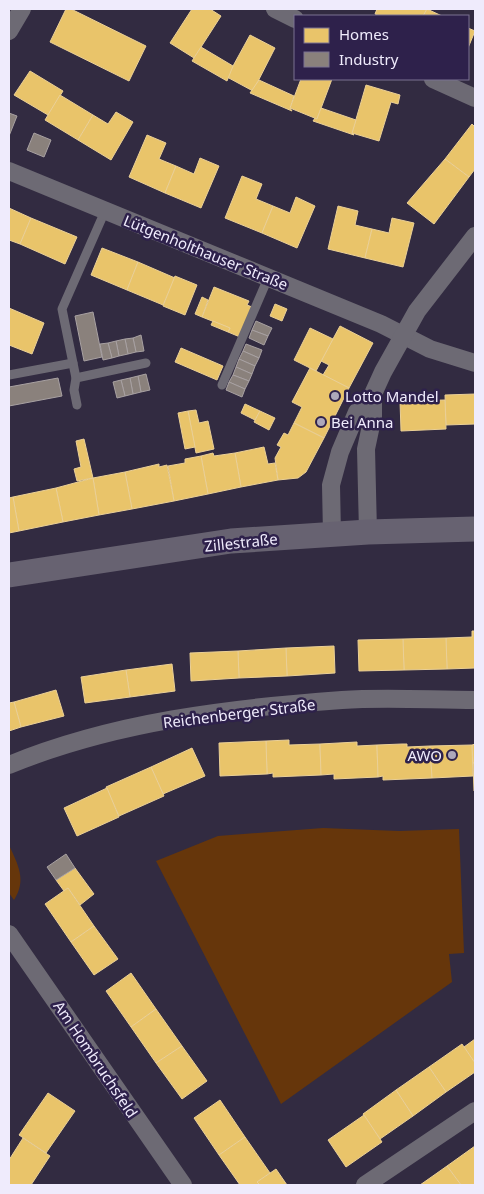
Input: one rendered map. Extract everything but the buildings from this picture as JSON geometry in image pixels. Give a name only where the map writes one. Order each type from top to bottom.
[{"type":"main road","name":"Zillestraße","points":[[9,575],[231,542],[368,532],[475,529]]},
{"type":"street","points":[[9,31],[22,9]]},
{"type":"street","points":[[275,9],[294,18]]},
{"type":"street","points":[[435,80],[475,98]]},
{"type":"street","name":"Lütgenholthauser Straße","points":[[9,171],[381,324],[430,349],[475,362]]},
{"type":"street","points":[[332,534],[332,485],[340,452],[357,412],[374,394],[402,335],[417,311],[475,236]]},
{"type":"street","points":[[368,532],[366,449],[373,416],[374,394]]},
{"type":"street","name":"Reichenberger Straße","points":[[9,765],[109,733],[204,714],[344,700],[475,700]]},
{"type":"street","name":"Am Hombruchsfeld","points":[[9,934],[183,1185]]},
{"type":"street","points":[[365,1185],[475,1111]]},
{"type":"lane","points":[[77,405],[74,390],[76,378],[62,309],[105,211]]},
{"type":"lane","points":[[222,385],[268,278]]},
{"type":"lane","points":[[9,375],[73,363]]},
{"type":"lane","points":[[76,378],[146,363]]},
{"type":"shaded area","points":[[323,828],[399,831],[459,829],[464,953],[449,954],[452,982],[281,1104],[156,861],[218,836]]},
{"type":"shaded area","points":[[9,845],[21,879],[18,893],[14,900],[9,893]]},
{"type":"place","name":"Lotto Mandel","points":[[335,396]]},
{"type":"place","name":"Bei Anna","points":[[321,422]]},
{"type":"place","name":"AWO","points":[[452,755]]}]
